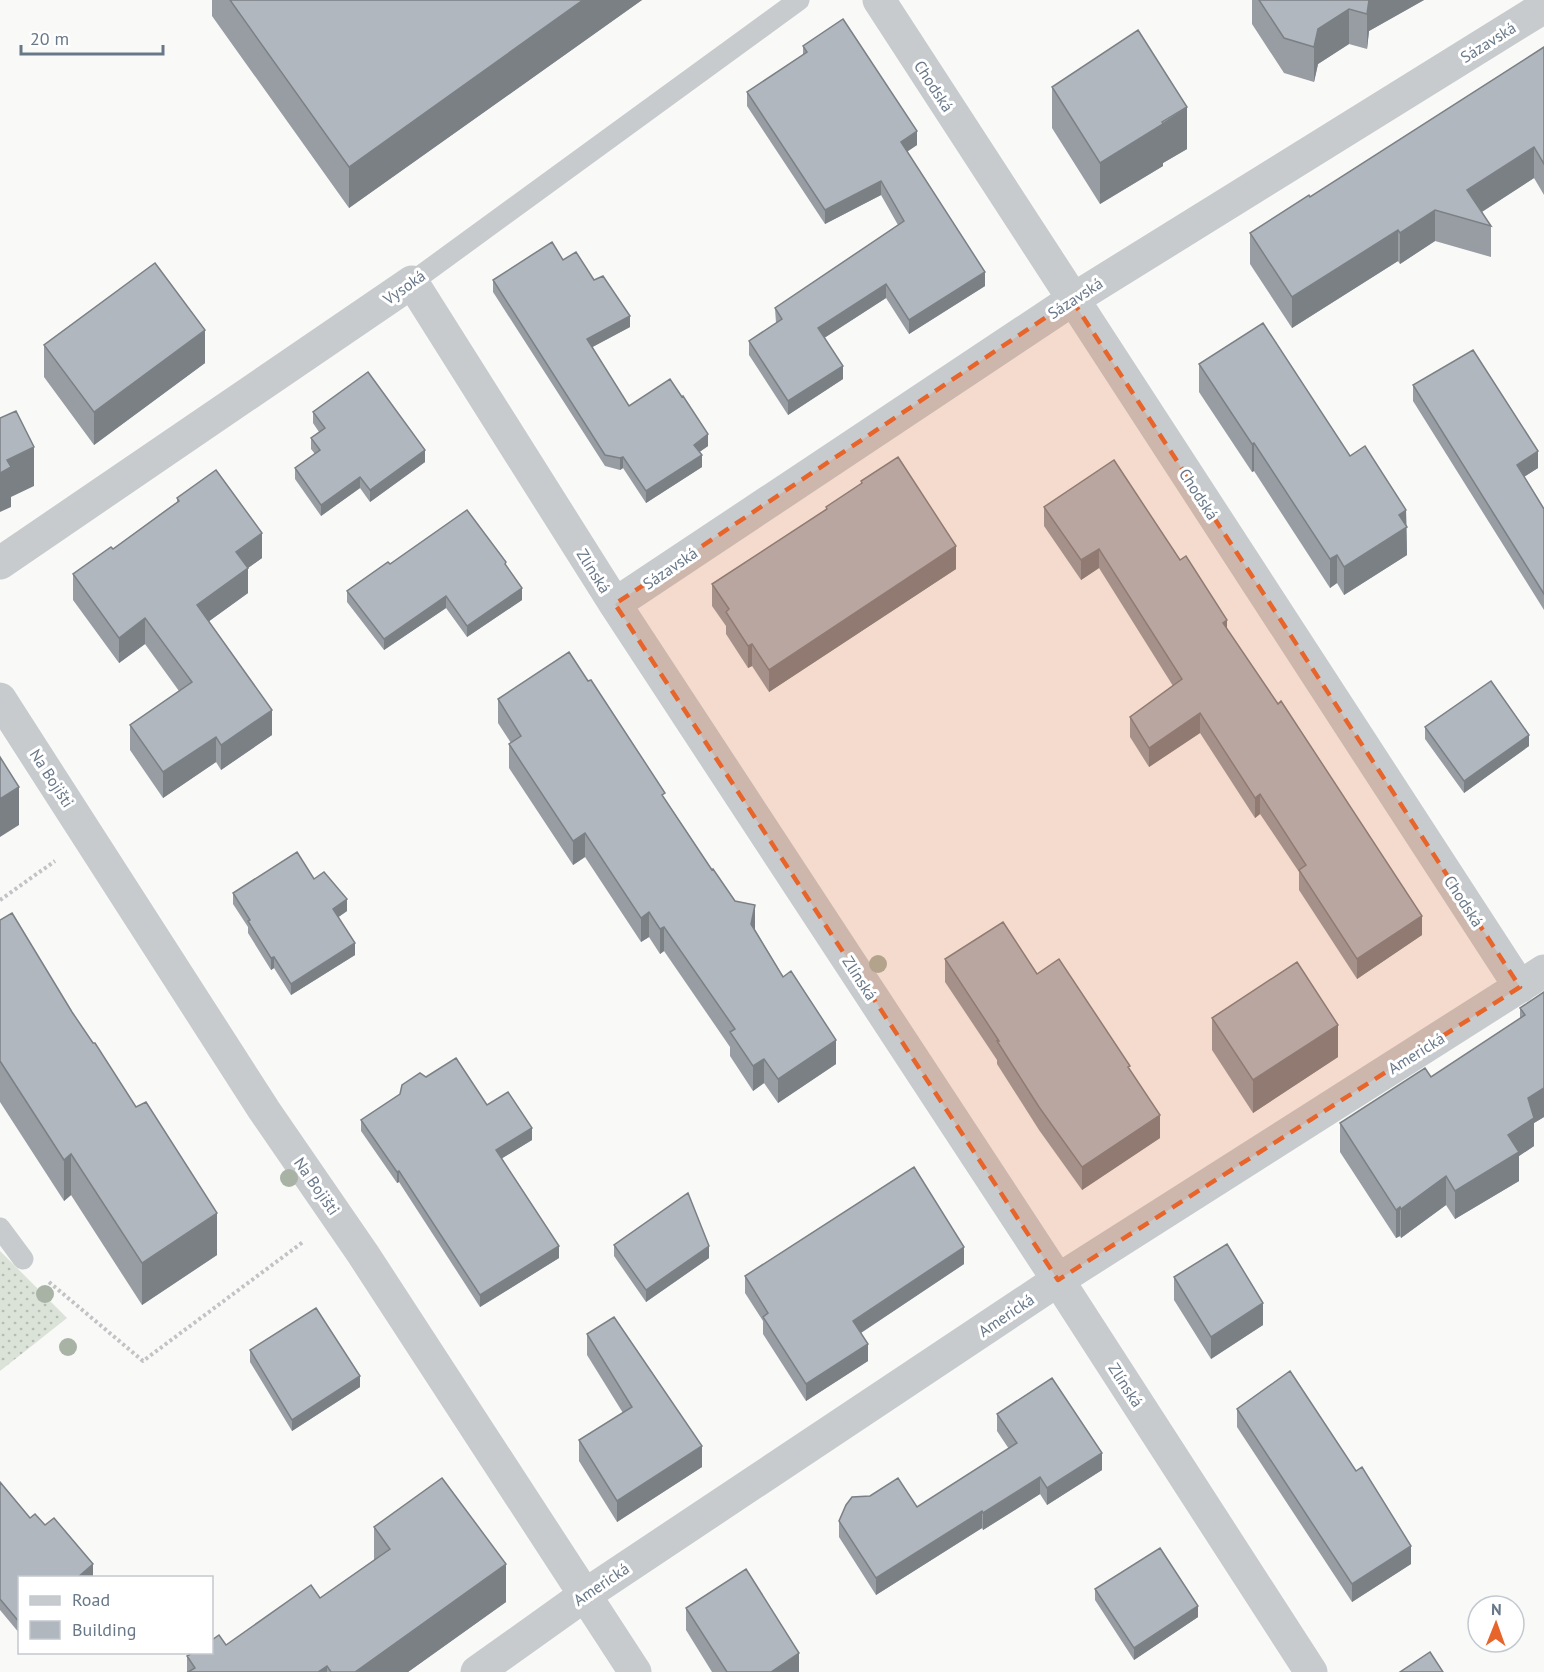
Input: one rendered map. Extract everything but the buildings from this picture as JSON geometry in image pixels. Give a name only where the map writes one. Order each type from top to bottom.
[{"type":"street","name":"Chodská","points":[[879,0],[1072,300],[1532,979]]},
{"type":"street","name":"Sázavská","points":[[615,604],[1072,300],[1544,7]]},
{"type":"street","name":"Vysoká","points":[[0,563],[412,282]]},
{"type":"street","name":"Zlínská","points":[[412,282],[615,604],[1311,1672]]},
{"type":"street","name":"Na Bojišti","points":[[0,699],[264,1110],[338,1216],[634,1672]]},
{"type":"street","name":"Americká","points":[[477,1672],[585,1594],[1058,1281],[1532,979]]},
{"type":"lane","name":"Vysoká","points":[[412,282],[800,0]]},
{"type":"lane","points":[[0,1228],[22,1259]]},
{"type":"path","points":[[0,900],[89,836]]},
{"type":"path","points":[[22,1259],[143,1361],[338,1216]]},
{"type":"highlighted area","points":[[1072,300],[1520,987],[1058,1280],[615,604]]},
{"type":"shaded area","points":[[0,1251],[67,1318],[0,1371]]}]
